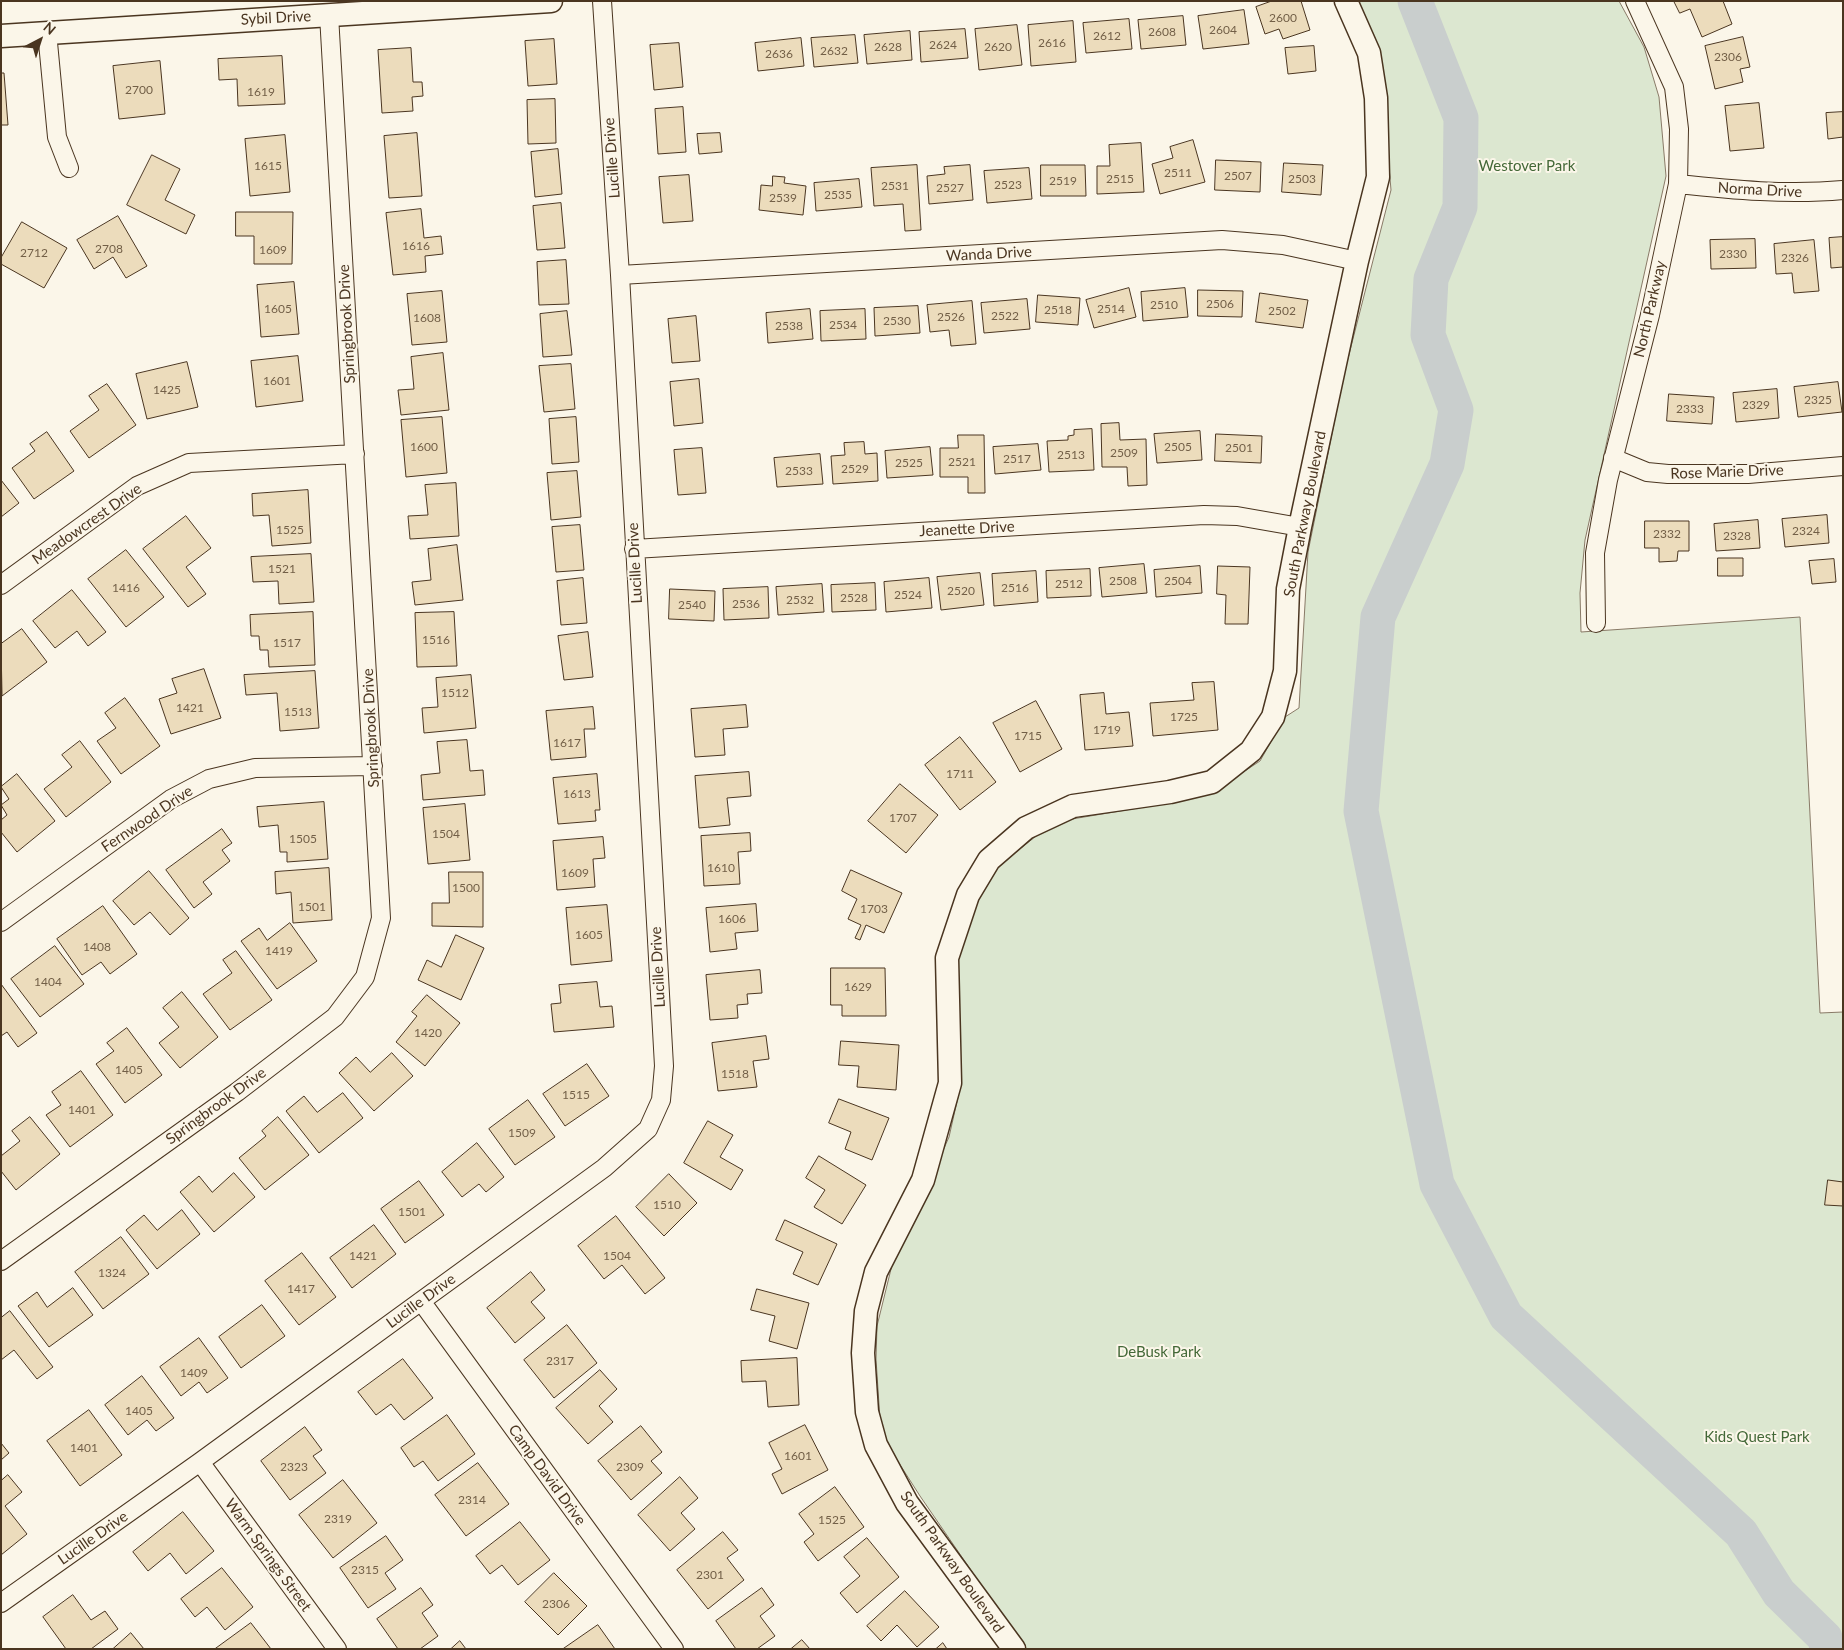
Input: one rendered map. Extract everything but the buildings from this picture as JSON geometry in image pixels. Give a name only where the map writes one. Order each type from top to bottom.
[{"type":"street","name":"Sybil Drive","points":[[1,36],[551,1]]},
{"type":"street","name":"Lucille Drive","points":[[1,1603],[200,1462],[604,1168],[648,1129],[661,1100],[664,1066],[620,275],[602,1]]},
{"type":"street","name":"South Parkway Boulevard","points":[[1014,1649],[908,1504],[876,1444],[867,1412],[863,1353],[866,1311],[876,1272],[923,1180],[950,1083],[947,958],[968,895],[989,860],[1026,828],[1073,806],[1170,792],[1212,782],[1251,751],[1273,717],[1285,671],[1288,589],[1300,527],[1357,261],[1378,177],[1376,98],[1368,53],[1346,1]]},
{"type":"street","name":"North Parkway","points":[[1596,623],[1595,553],[1613,458],[1650,315],[1678,184],[1679,129],[1674,86],[1635,1]]},
{"type":"street","name":"Springbrook Drive","points":[[1,1260],[236,1092],[335,1017],[365,977],[381,918],[329,15]]},
{"type":"street","points":[[47,32],[57,137],[69,168]]},
{"type":"street","name":"Norma Drive","points":[[1678,184],[1732,190],[1816,192],[1843,190]]},
{"type":"street","name":"Wanda Drive","points":[[620,275],[1222,240],[1283,245],[1357,261]]},
{"type":"street","name":"Meadowcrest Drive","points":[[1,585],[137,486],[189,463],[355,454]]},
{"type":"street","name":"Rose Marie Drive","points":[[1613,458],[1647,472],[1668,474],[1748,474],[1843,466]]},
{"type":"street","name":"Jeanette Drive","points":[[634,548],[1204,515],[1236,516],[1300,527]]},
{"type":"street","name":"Fernwood Drive","points":[[1,922],[171,799],[209,779],[255,768],[373,766]]},
{"type":"street","name":"Camp David Drive","points":[[421,1301],[674,1649]]},
{"type":"street","name":"Warm Springs Street","points":[[200,1462],[337,1649]]},
{"type":"green space","points":[[1357,1],[1619,1],[1644,47],[1659,97],[1666,176],[1585,540],[1580,593],[1581,632],[1800,617],[1820,1013],[1843,1012],[1843,1649],[1025,1649],[920,1496],[881,1435],[876,1359],[877,1326],[892,1265],[949,1137],[958,1097],[957,964],[966,921],[998,866],[1054,822],[1186,800],[1228,782],[1260,761],[1285,717],[1299,708],[1308,552],[1344,374],[1391,190],[1379,51]]},
{"type":"waterway","points":[[1415,1],[1461,118],[1460,207],[1431,279],[1428,335],[1456,410],[1447,464],[1378,617],[1361,811],[1437,1184],[1506,1316],[1741,1533],[1779,1593],[1825,1638],[1827,1649]]},
{"type":"park label","name":"Westover Park","points":[[1527,166]]},
{"type":"park label","name":"DeBusk Park","points":[[1159,1352]]},
{"type":"park label","name":"Kids Quest Park","points":[[1757,1437]]}]
